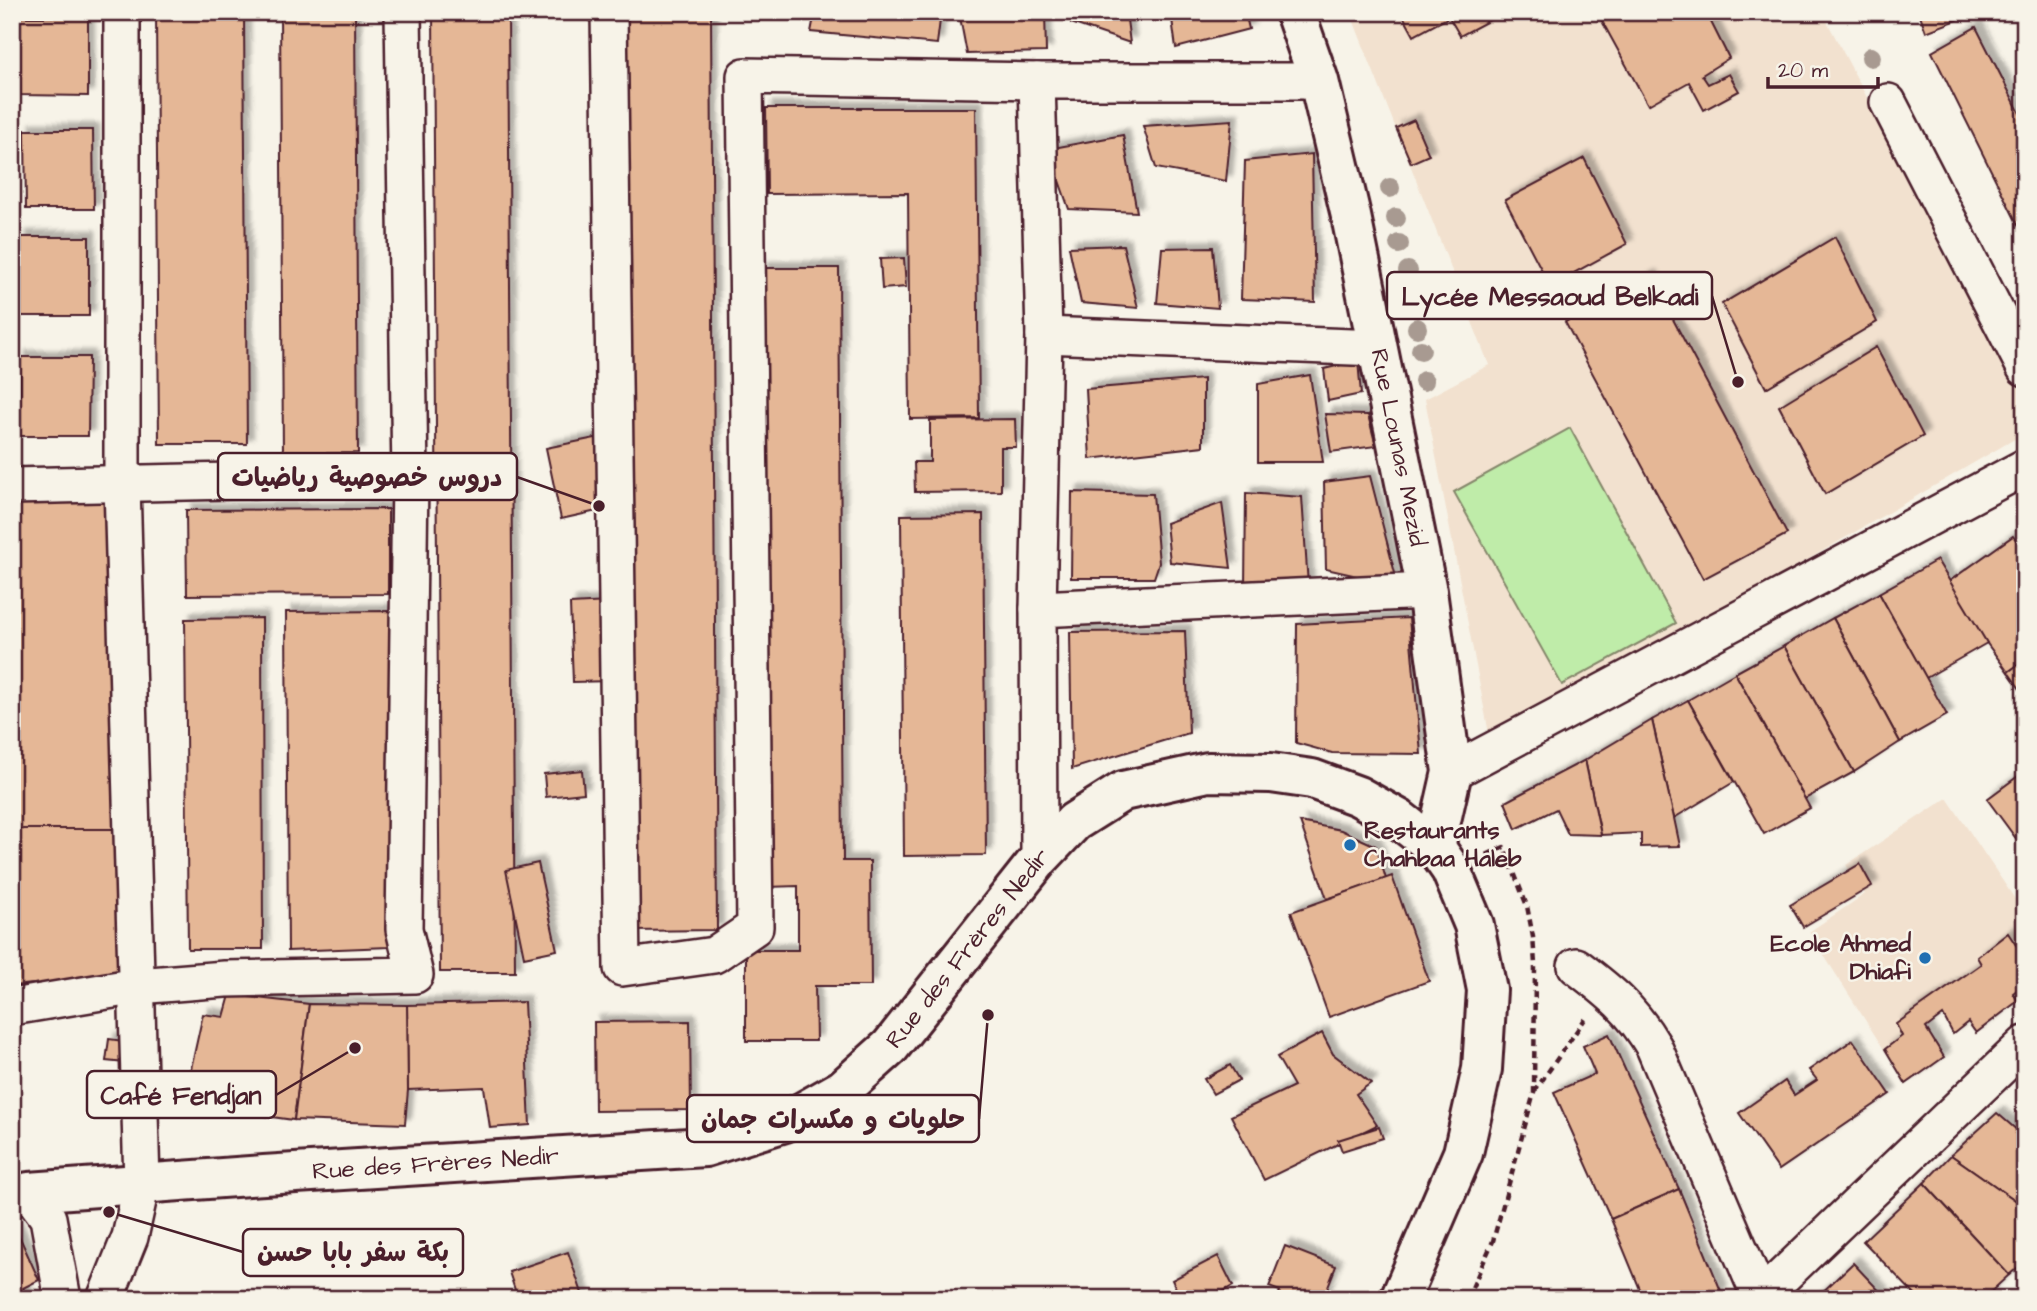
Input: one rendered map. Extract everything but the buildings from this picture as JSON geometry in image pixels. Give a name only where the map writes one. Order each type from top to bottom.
[{"type":"main road","name":"Rue Lounas Mezid","points":[[1295,12],[1319,81],[1351,216],[1427,591],[1452,772],[1434,847]]},
{"type":"main road","name":"Rue des Frères Nedir","points":[[21,1194],[142,1183],[705,1147],[785,1122],[842,1089],[890,1047],[1039,859],[1074,822],[1123,791],[1208,772],[1271,773],[1312,779],[1358,796],[1399,819],[1434,847],[1451,870],[1474,925],[1487,990],[1482,1069],[1463,1153],[1400,1299]]},
{"type":"street","points":[[105,1299],[130,1237],[142,1183],[122,485],[122,12]]},
{"type":"street","points":[[12,1007],[137,986],[226,979],[415,975],[404,929],[410,477],[403,12]]},
{"type":"street","points":[[609,12],[622,968],[714,956],[755,927],[745,76],[1037,81],[1319,81]]},
{"type":"street","points":[[1037,81],[1044,335],[1038,610],[1039,859]]},
{"type":"street","points":[[1888,102],[2025,368]]},
{"type":"street","points":[[1044,335],[1378,348]]},
{"type":"street","points":[[1452,772],[2025,467]]},
{"type":"street","points":[[12,486],[410,477]]},
{"type":"street","points":[[1038,610],[1427,591]]},
{"type":"street","points":[[1576,966],[1625,1005],[1654,1047],[1759,1298],[2025,1044]]},
{"type":"street","points":[[21,1194],[48,1218],[63,1299]]},
{"type":"path","points":[[1534,1093],[1606,989]]},
{"type":"shaded area","points":[[1350,12],[1822,12],[2025,398],[2025,433],[1491,744],[1425,399],[1489,365]]},
{"type":"shaded area","name":"Ecole Ahmed Dhiafi","points":[[1947,798],[2025,914],[2025,984],[2013,993],[2018,1001],[1976,1033],[1968,1023],[1953,1034],[1943,1016],[1926,1028],[1944,1057],[1906,1084],[1809,932],[1865,894],[1846,865]]},
{"type":"green space","points":[[1570,428],[1676,623],[1562,685],[1454,492]]},
{"type":"place","name":"Lycée Messaoud Belkadi","points":[[1738,382]]},
{"type":"place","name":"دروس خصوصية رياضيات","points":[[599,506]]},
{"type":"place","name":"Restaurants Chahbaa Haleb","points":[[1350,845]]},
{"type":"place","name":"Ecole Ahmed Dhiafi","points":[[1925,958]]},
{"type":"place","name":"حلويات و مكسرات جمان","points":[[988,1015]]},
{"type":"place","name":"Café Fendjan","points":[[355,1048]]},
{"type":"place","name":"بكة سفر بابا حسن","points":[[109,1212]]}]
